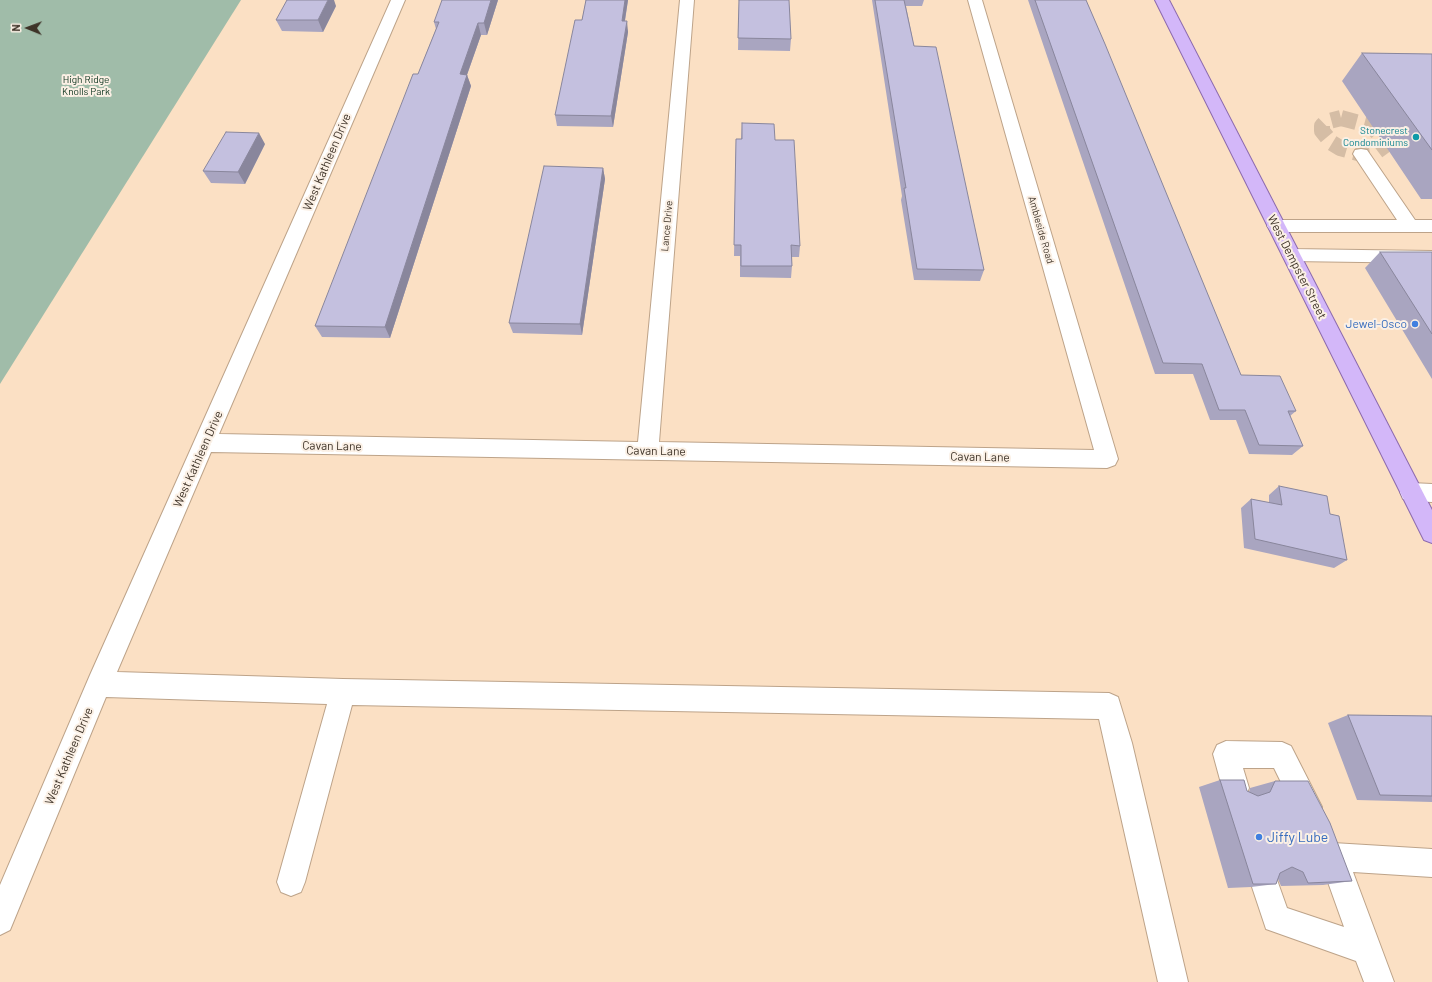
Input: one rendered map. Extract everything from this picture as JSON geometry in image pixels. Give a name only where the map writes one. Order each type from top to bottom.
[{"type":"main road","name":"West Dempster Street","points":[[1162,0],[1291,255],[1422,492],[1432,533]]},
{"type":"street","name":"West Kathleen Drive","points":[[0,920],[99,684],[398,0]]},
{"type":"street","name":"Lance Drive","points":[[648,451],[687,0]]},
{"type":"street","name":"Ambleside Road","points":[[975,0],[1107,459]]},
{"type":"street","points":[[1361,154],[1410,226]]},
{"type":"street","points":[[1276,226],[1432,226]]},
{"type":"street","points":[[1291,255],[1432,257]]},
{"type":"street","name":"Cavan Lane","points":[[205,443],[1107,459]]},
{"type":"street","points":[[99,684],[343,692],[1109,706],[1121,751],[1173,982]]},
{"type":"street","points":[[291,882],[343,692]]},
{"type":"street","points":[[1235,788],[1226,754],[1282,755],[1325,841],[1380,982]]},
{"type":"street","points":[[1325,841],[1432,864]]},
{"type":"street","points":[[1266,887],[1276,919],[1367,950]]},
{"type":"green space","name":"High Ridge Knolls Park","points":[[0,0],[241,0],[0,384]]},
{"type":"building","points":[[287,0],[328,0],[318,20],[276,20]]},
{"type":"building","points":[[442,0],[491,0],[484,23],[478,23],[460,74],[467,75],[385,327],[315,326],[413,74],[418,74],[439,22],[434,22]]},
{"type":"building","points":[[586,0],[625,0],[622,21],[627,21],[611,116],[555,115],[575,20],[582,20]]},
{"type":"building","points":[[739,0],[789,0],[791,39],[738,38]]},
{"type":"building","points":[[875,0],[904,0],[914,46],[936,47],[984,270],[917,269],[904,188],[906,188]]},
{"type":"building","points":[[1035,0],[1086,0],[1241,375],[1280,376],[1296,411],[1288,411],[1303,446],[1259,445],[1245,410],[1219,410],[1202,364],[1163,363]]},
{"type":"building","points":[[1362,53],[1432,54],[1432,150]]},
{"type":"building","points":[[742,123],[774,124],[775,140],[794,140],[800,246],[791,245],[792,266],[741,266],[741,245],[734,245],[736,139],[742,139]]},
{"type":"building","points":[[226,132],[259,133],[238,172],[203,171]]},
{"type":"building","points":[[544,166],[603,168],[580,324],[509,323]]},
{"type":"building","points":[[1380,252],[1432,252],[1432,334]]},
{"type":"building","points":[[1279,486],[1327,496],[1330,514],[1339,516],[1347,560],[1255,539],[1251,499],[1282,505]]},
{"type":"building","points":[[1348,715],[1432,716],[1432,796],[1380,795]]},
{"type":"building","name":"Jiffy Lube","points":[[1220,780],[1244,780],[1247,791],[1258,796],[1270,792],[1275,781],[1308,781],[1330,823],[1352,881],[1308,883],[1303,872],[1292,867],[1280,873],[1276,884],[1253,884]]},
{"type":"tunnel","points":[[1341,118],[1371,126],[1382,137],[1384,146],[1376,152],[1361,154],[1340,148],[1332,143],[1322,131],[1322,126],[1326,122],[1341,118]]},
{"type":"place","name":"Stonecrest Condominiums","points":[[1416,137]]},
{"type":"place","name":"Jewel-Osco","points":[[1415,324]]},
{"type":"place","name":"Jiffy Lube","points":[[1259,837]]}]
